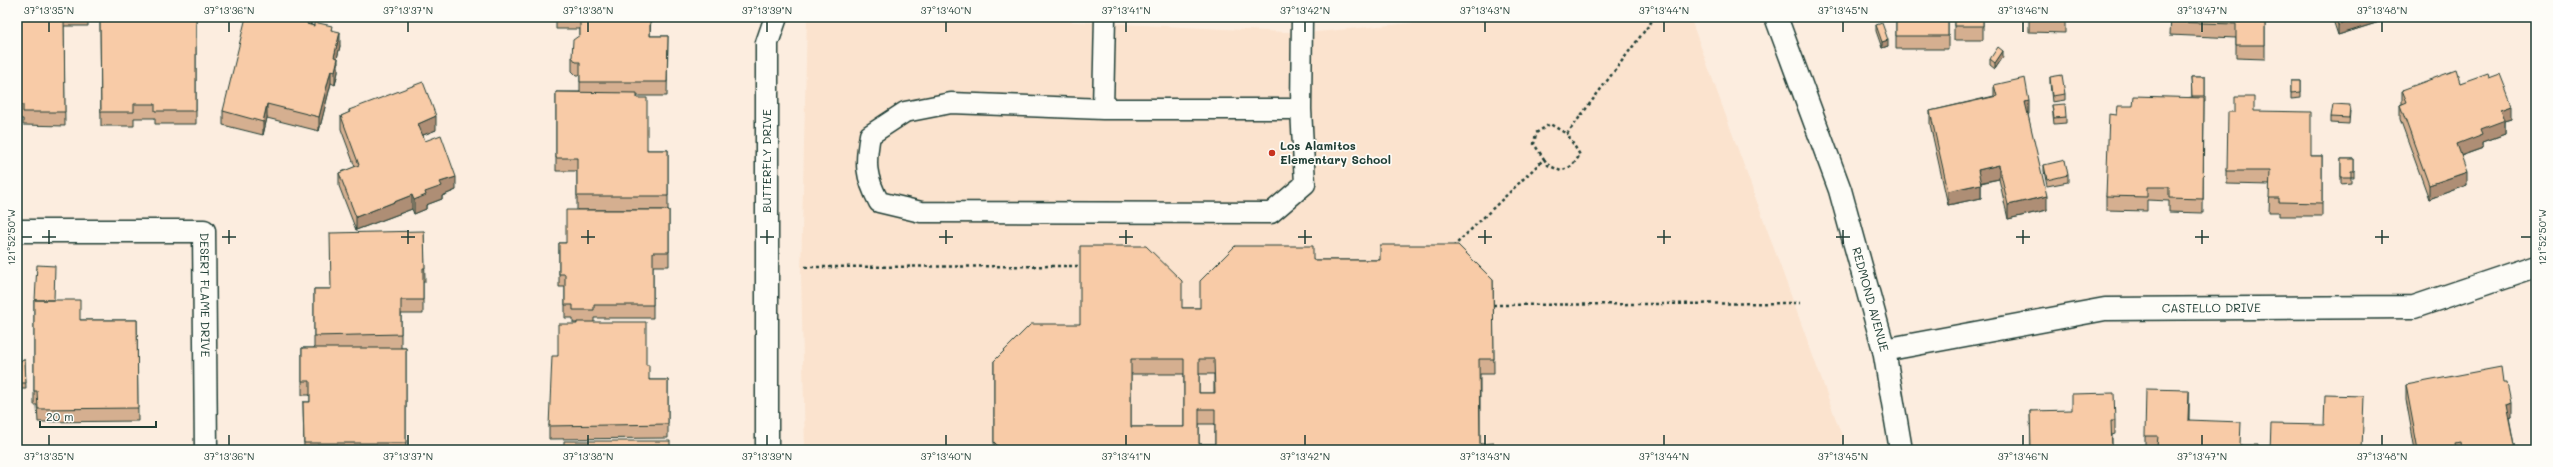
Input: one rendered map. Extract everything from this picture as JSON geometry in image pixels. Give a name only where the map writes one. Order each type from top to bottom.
[{"type":"street","name":"BUTTERFLY DRIVE","points":[[767,450],[767,43],[776,17]]},
{"type":"street","name":"REDMOND AVENUE","points":[[1776,17],[1840,190],[1884,350],[1900,450]]},
{"type":"street","name":"DESERT FLAME DRIVE","points":[[17,231],[204,231],[206,450]]},
{"type":"street","name":"CASTELLO DRIVE","points":[[1884,350],[2105,309],[2414,307],[2536,266]]},
{"type":"lane","points":[[1103,109],[1105,17]]},
{"type":"lane","points":[[1301,109],[1103,109],[951,103],[905,112],[870,135],[865,160],[869,183],[879,202],[921,212],[1271,213],[1305,184],[1301,109],[1302,17]]},
{"type":"path","points":[[1567,134],[1655,17]]},
{"type":"path","points":[[1550,124],[1556,126],[1567,134],[1580,155],[1576,162],[1561,171],[1548,165],[1534,144],[1536,133],[1550,124]]},
{"type":"path","points":[[1450,250],[1544,159]]},
{"type":"path","points":[[805,267],[1080,266]]},
{"type":"path","points":[[1493,305],[1800,303]]},
{"type":"shaded area","name":"Los Alamitos Elementary School","points":[[807,17],[973,17],[1306,33],[1475,17],[1690,17],[1842,436],[1843,450],[805,450],[801,273]]},
{"type":"building","points":[[17,17],[64,17],[65,112],[23,112],[23,105],[17,105]]},
{"type":"building","points":[[100,17],[196,17],[196,111],[155,111],[155,104],[134,104],[134,112],[101,112]]},
{"type":"building","points":[[246,17],[309,17],[307,24],[314,26],[314,22],[332,26],[331,30],[340,32],[334,57],[338,58],[335,71],[331,70],[319,117],[267,104],[263,122],[223,111]]},
{"type":"building","points":[[580,17],[650,17],[650,36],[668,36],[667,82],[580,82],[580,62],[576,62],[572,57],[573,40],[580,35]]},
{"type":"building","points":[[1896,17],[1948,17],[1948,36],[1896,36]]},
{"type":"building","points":[[1954,17],[1983,17],[1983,26],[1954,26]]},
{"type":"building","points":[[2029,17],[2065,17],[2065,20],[2029,19]]},
{"type":"building","points":[[2171,17],[2265,17],[2265,45],[2236,45],[2236,24],[2170,22]]},
{"type":"building","points":[[2335,17],[2361,17],[2338,25]]},
{"type":"building","points":[[1882,23],[1888,40],[1882,42],[1876,25]]},
{"type":"building","points":[[1998,47],[2003,51],[1995,63],[1990,59]]},
{"type":"building","points":[[2456,70],[2460,83],[2488,73],[2489,78],[2500,74],[2512,105],[2501,109],[2505,120],[2481,129],[2483,134],[2457,144],[2467,172],[2429,185],[2400,105],[2407,102],[2402,90]]},
{"type":"building","points":[[2062,75],[2065,94],[2052,96],[2050,77]]},
{"type":"building","points":[[2191,77],[2205,77],[2205,96],[2192,96]]},
{"type":"building","points":[[2025,78],[2029,101],[2025,102],[2047,196],[2008,205],[1999,165],[1978,170],[1981,184],[1948,191],[1930,111],[1997,96],[1994,85]]},
{"type":"building","points":[[2291,81],[2301,81],[2301,92],[2291,93]]},
{"type":"building","points":[[423,82],[436,116],[418,124],[425,141],[441,135],[456,177],[440,182],[442,186],[425,192],[426,195],[414,200],[412,195],[356,217],[339,173],[359,165],[341,116],[350,112],[349,110]]},
{"type":"building","points":[[556,92],[637,93],[637,98],[647,98],[647,150],[668,150],[668,196],[577,196],[577,158],[556,158]]},
{"type":"building","points":[[2134,96],[2204,98],[2203,199],[2169,198],[2169,187],[2147,187],[2147,197],[2106,196],[2109,114],[2117,115],[2118,106],[2133,106]]},
{"type":"building","points":[[2235,97],[2254,97],[2254,111],[2311,112],[2311,156],[2322,156],[2322,203],[2279,202],[2279,198],[2269,198],[2270,171],[2227,171],[2228,112],[2235,112]]},
{"type":"building","points":[[2065,104],[2066,117],[2054,118],[2052,105]]},
{"type":"building","points":[[2333,104],[2350,105],[2349,118],[2331,117]]},
{"type":"building","points":[[2341,159],[2354,159],[2354,171],[2351,171],[2351,177],[2341,177]]},
{"type":"building","points":[[2065,160],[2068,175],[2047,180],[2044,165]]},
{"type":"building","points":[[566,210],[669,210],[669,252],[653,252],[653,305],[594,305],[594,310],[573,310],[573,305],[565,305],[565,274],[559,274],[559,243],[566,243]]},
{"type":"building","points":[[424,231],[425,268],[423,268],[423,300],[401,300],[401,334],[314,336],[314,289],[331,289],[330,233]]},
{"type":"building","points":[[1380,245],[1458,245],[1493,280],[1494,359],[1479,359],[1480,444],[1494,443],[1494,450],[1002,450],[994,442],[994,361],[1031,324],[1080,324],[1080,246],[1146,246],[1182,281],[1182,308],[1200,308],[1200,281],[1235,246],[1313,246],[1313,260],[1380,260]],"holes":[[[1131,359],[1184,359],[1184,427],[1131,427]],[[1199,359],[1214,359],[1215,393],[1199,393]],[[1199,409],[1215,409],[1215,444],[1199,444]]]},
{"type":"building","points":[[37,265],[55,266],[54,300],[35,300]]},
{"type":"building","points":[[34,300],[80,300],[80,320],[137,320],[138,408],[38,409],[37,391],[34,391]]},
{"type":"building","points":[[577,322],[646,322],[646,365],[649,365],[649,380],[668,380],[668,424],[549,426],[552,356],[558,356],[558,324],[577,324]]},
{"type":"building","points":[[302,348],[406,348],[406,443],[304,443],[303,402],[310,402],[310,381],[302,381]]},
{"type":"building","points":[[25,360],[26,383],[17,383],[17,361]]},
{"type":"building","points":[[2501,367],[2503,382],[2507,382],[2511,402],[2506,404],[2515,450],[2461,450],[2460,442],[2455,443],[2456,450],[2418,450],[2406,385]]},
{"type":"building","points":[[2146,389],[2189,390],[2188,420],[2241,422],[2240,445],[2258,445],[2258,450],[2144,450],[2144,446],[2157,447],[2158,436],[2145,436]]},
{"type":"building","points":[[2114,393],[2115,421],[2111,421],[2112,450],[2031,450],[2030,411],[2072,410],[2072,394]]},
{"type":"building","points":[[2325,395],[2364,396],[2362,450],[2270,450],[2271,424],[2324,425]]},
{"type":"building","points":[[564,441],[670,441],[670,450],[564,450]]},
{"type":"place","name":"Los Alamitos Elementary School","points":[[1272,153]]}]
